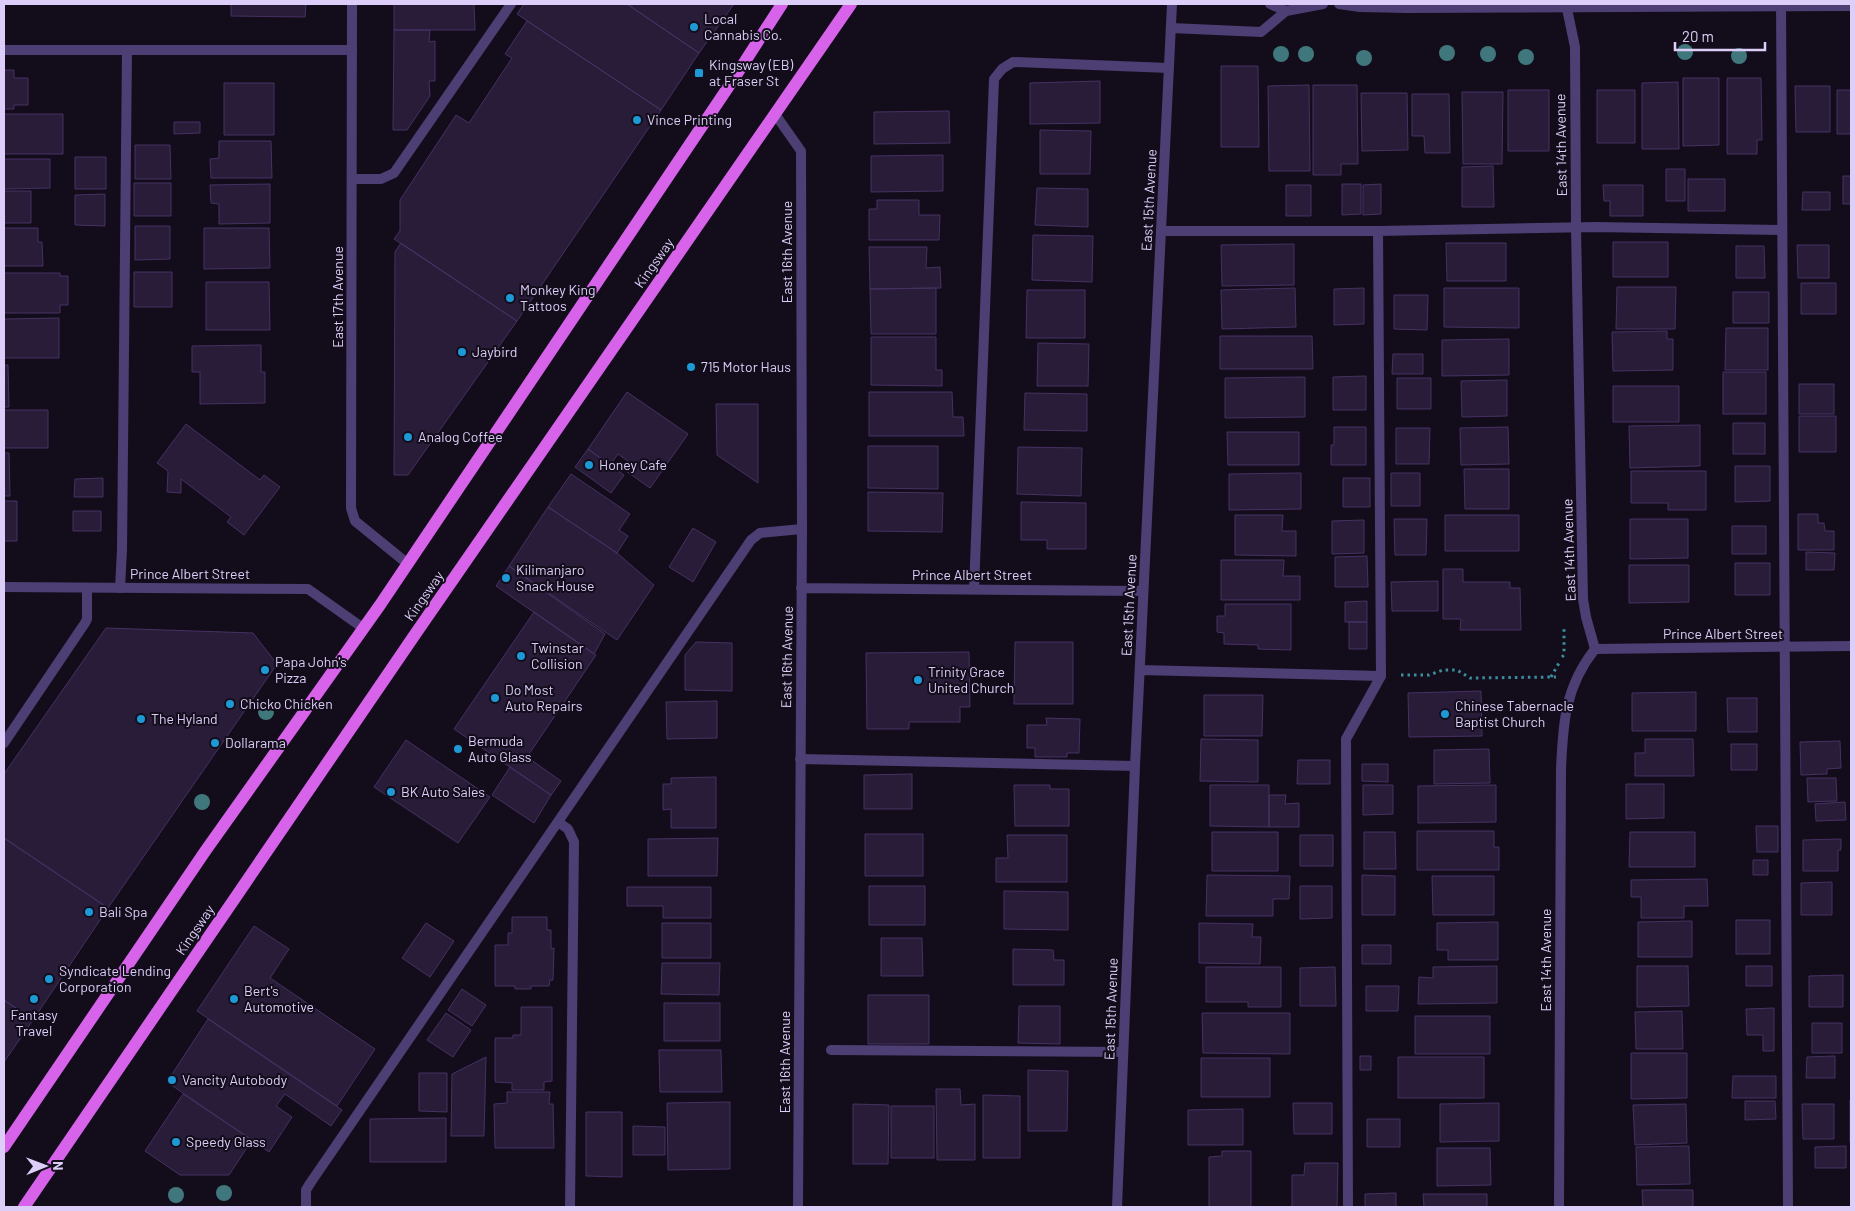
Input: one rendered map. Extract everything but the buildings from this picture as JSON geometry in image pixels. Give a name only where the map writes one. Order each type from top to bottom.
[{"type":"main road","points":[[4,1147],[206,850],[408,564],[782,4]]},
{"type":"main road","name":"Kingsway","points":[[24,1207],[416,633],[851,4]]},
{"type":"street","name":"East 17th Avenue","points":[[352,4],[351,508],[355,521],[408,564]]},
{"type":"street","points":[[352,179],[381,179],[394,174],[511,4]]},
{"type":"street","name":"East 15th Avenue","points":[[1117,1207],[1143,591],[1172,4]]},
{"type":"street","points":[[1270,4],[1286,11]]},
{"type":"street","points":[[1171,28],[1261,32],[1286,11],[1323,4]]},
{"type":"street","points":[[1339,4],[1360,7],[1406,8],[1851,6]]},
{"type":"street","points":[[1781,5],[1788,1207]]},
{"type":"street","name":"East 14th Avenue","points":[[1559,1207],[1562,726],[1575,680],[1584,663],[1595,649],[1583,599],[1576,228],[1575,47],[1566,6]]},
{"type":"street","points":[[4,50],[352,50]]},
{"type":"street","points":[[120,588],[127,50]]},
{"type":"street","points":[[974,589],[994,79],[1002,69],[1013,62],[1169,68]]},
{"type":"street","name":"East 16th Avenue","points":[[775,114],[801,151],[802,529],[798,1207]]},
{"type":"street","points":[[1161,230],[1378,231],[1576,228],[1781,230]]},
{"type":"street","points":[[1348,1207],[1346,739],[1380,676],[1378,231]]},
{"type":"street","points":[[306,1207],[306,1190],[311,1182],[751,540],[760,533],[802,529]]},
{"type":"street","name":"Prince Albert Street","points":[[4,586],[308,589],[363,628]]},
{"type":"street","points":[[4,743],[87,619],[87,588]]},
{"type":"street","name":"Prince Albert Street","points":[[801,588],[1143,591]]},
{"type":"street","name":"Prince Albert Street","points":[[1595,649],[1851,646]]},
{"type":"street","points":[[1140,670],[1380,676]]},
{"type":"street","points":[[800,759],[1135,766]]},
{"type":"street","points":[[558,822],[568,829],[574,842],[570,1207]]},
{"type":"street","points":[[831,1050],[1123,1052]]},
{"type":"path","points":[[1550,677],[1564,655],[1564,628]]},
{"type":"path","points":[[1380,676],[1429,675],[1443,670],[1457,670],[1470,678],[1560,677]]},
{"type":"place","name":"Local Cannabis Co.","points":[[694,27]]},
{"type":"place","name":"Kingsway (EB) at Fraser St","points":[[699,73]]},
{"type":"place","name":"Vince Printing","points":[[637,120]]},
{"type":"place","name":"Monkey King Tattoos","points":[[510,298]]},
{"type":"place","name":"Jaybird","points":[[462,352]]},
{"type":"place","name":"715 Motor Haus","points":[[691,367]]},
{"type":"place","name":"Analog Coffee","points":[[408,437]]},
{"type":"place","name":"Honey Cafe","points":[[589,465]]},
{"type":"place","name":"Kilimanjaro Snack House","points":[[506,578]]},
{"type":"place","name":"Twinstar Collision","points":[[521,656]]},
{"type":"place","name":"Papa John's Pizza","points":[[265,670]]},
{"type":"place","name":"Trinity Grace United Church","points":[[918,680]]},
{"type":"place","name":"Do Most Auto Repairs","points":[[495,698]]},
{"type":"place","name":"Chicko Chicken","points":[[230,704]]},
{"type":"place","name":"Chinese Tabernacle Baptist Church","points":[[1445,714]]},
{"type":"place","name":"The Hyland","points":[[141,719]]},
{"type":"place","name":"Dollarama","points":[[215,743]]},
{"type":"place","name":"Bermuda Auto Glass","points":[[458,749]]},
{"type":"place","name":"BK Auto Sales","points":[[391,792]]},
{"type":"place","name":"Bali Spa","points":[[89,912]]},
{"type":"place","name":"Syndicate Lending Corporation","points":[[49,979]]},
{"type":"place","name":"Fantasy Travel","points":[[34,999]]},
{"type":"place","name":"Bert's Automotive","points":[[234,999]]},
{"type":"place","name":"Vancity Autobody","points":[[172,1080]]},
{"type":"place","name":"Speedy Glass","points":[[176,1142]]}]
